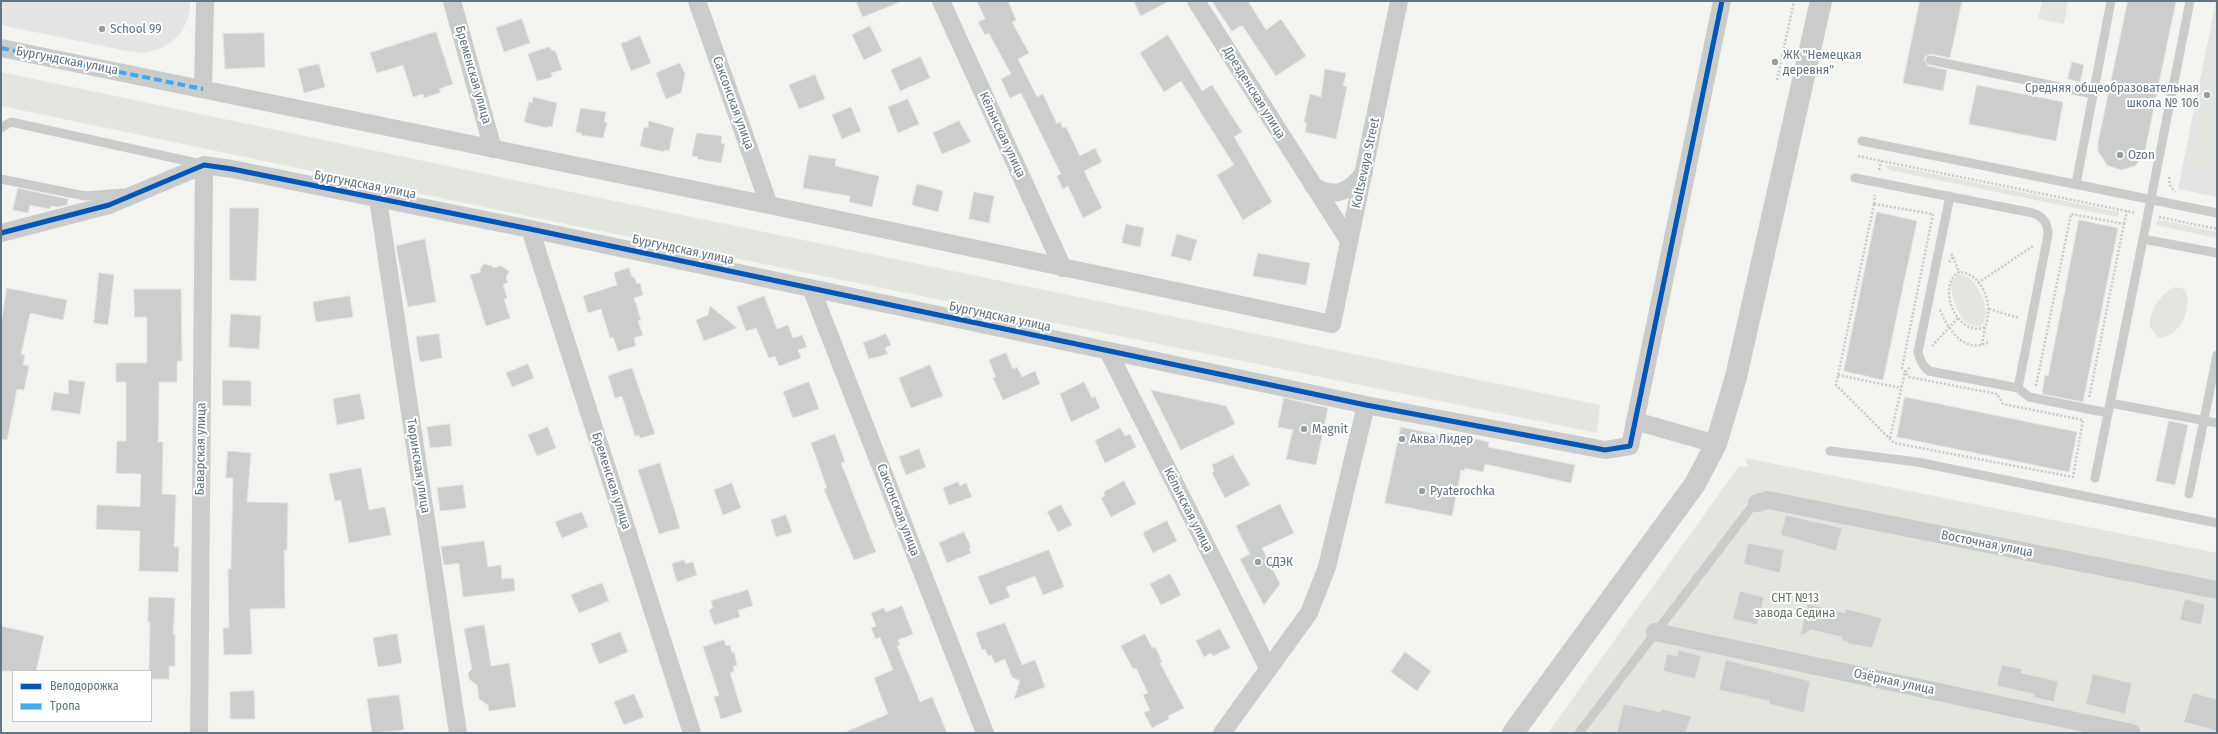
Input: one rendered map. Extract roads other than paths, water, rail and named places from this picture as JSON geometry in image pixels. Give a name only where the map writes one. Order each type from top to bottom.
[{"type":"street","points":[[203,89],[205,1]]},
{"type":"street","name":"Бременская улица","points":[[452,1],[493,149]]},
{"type":"street","name":"Саксонская улица","points":[[697,1],[770,205]]},
{"type":"street","name":"Кёльнская улица","points":[[941,1],[1064,268]]},
{"type":"street","name":"Дрезденская улица","points":[[1196,1],[1313,186],[1349,240]]},
{"type":"street","name":"Koltsevaya Street","points":[[1332,324],[1399,1]]},
{"type":"street","points":[[1716,444],[1635,421],[1722,1]]},
{"type":"street","points":[[1513,733],[1695,484],[1716,444],[1736,377],[1821,2]]},
{"type":"street","name":"Бургундская улица","points":[[1,48],[770,205],[1332,324]]},
{"type":"street","name":"Бургундская улица","points":[[1,233],[109,205],[204,165],[232,168],[530,229],[1366,405],[1605,450],[1630,446],[1635,421]]},
{"type":"street","name":"Баварская улица","points":[[199,733],[204,165]]},
{"type":"street","points":[[1313,186],[1323,192],[1335,193],[1346,191],[1355,185],[1364,173]]},
{"type":"street","name":"Тюринская улица","points":[[378,199],[458,733]]},
{"type":"street","name":"Бременская улица","points":[[530,229],[692,733]]},
{"type":"street","name":"Саксонская улица","points":[[811,288],[985,733]]},
{"type":"street","name":"Кёльнская улица","points":[[1108,351],[1268,668]]},
{"type":"street","points":[[1222,733],[1309,613],[1327,567],[1366,405]]},
{"type":"street","name":"Восточная улица","points":[[1757,503],[1768,500],[2217,590]]},
{"type":"street","name":"Озёрная улица","points":[[1655,632],[2132,733]]},
{"type":"lane","points":[[2076,184],[2111,1]]},
{"type":"lane","points":[[2095,478],[2190,1]]},
{"type":"lane","points":[[1930,60],[2093,94]]},
{"type":"lane","points":[[1,128],[11,122],[204,165]]},
{"type":"lane","points":[[1862,141],[2217,213]]},
{"type":"lane","points":[[1855,178],[2040,215],[2046,222],[2048,236],[2018,388]]},
{"type":"lane","points":[[1,179],[85,196],[143,191]]},
{"type":"lane","points":[[1950,196],[1918,352],[1919,360],[1923,366],[1929,371],[2018,388],[2033,398],[2108,413]]},
{"type":"lane","points":[[2143,239],[2217,253]]},
{"type":"lane","points":[[2189,494],[2217,355]]},
{"type":"lane","points":[[2110,403],[2217,423]]},
{"type":"lane","points":[[1830,450],[1917,462],[2217,523]]},
{"type":"lane","points":[[1579,733],[1655,632],[1757,503]]},
{"type":"place","name":"School 99","points":[[102,29]]},
{"type":"place","name":"ЖК \"Немецкая деревня\"","points":[[1775,62]]},
{"type":"place","name":"Средняя общеобразовательная школа № 106","points":[[2207,95]]},
{"type":"place","name":"Ozon","points":[[2120,155]]},
{"type":"place","name":"Magnit","points":[[1304,429]]},
{"type":"place","name":"Аква Лидер","points":[[1402,439]]},
{"type":"place","name":"Pyaterochka","points":[[1422,491]]},
{"type":"place","name":"СДЭК","points":[[1258,562]]},
{"type":"park label","name":"СНТ №13 завода Седина","points":[[1795,606]]}]
